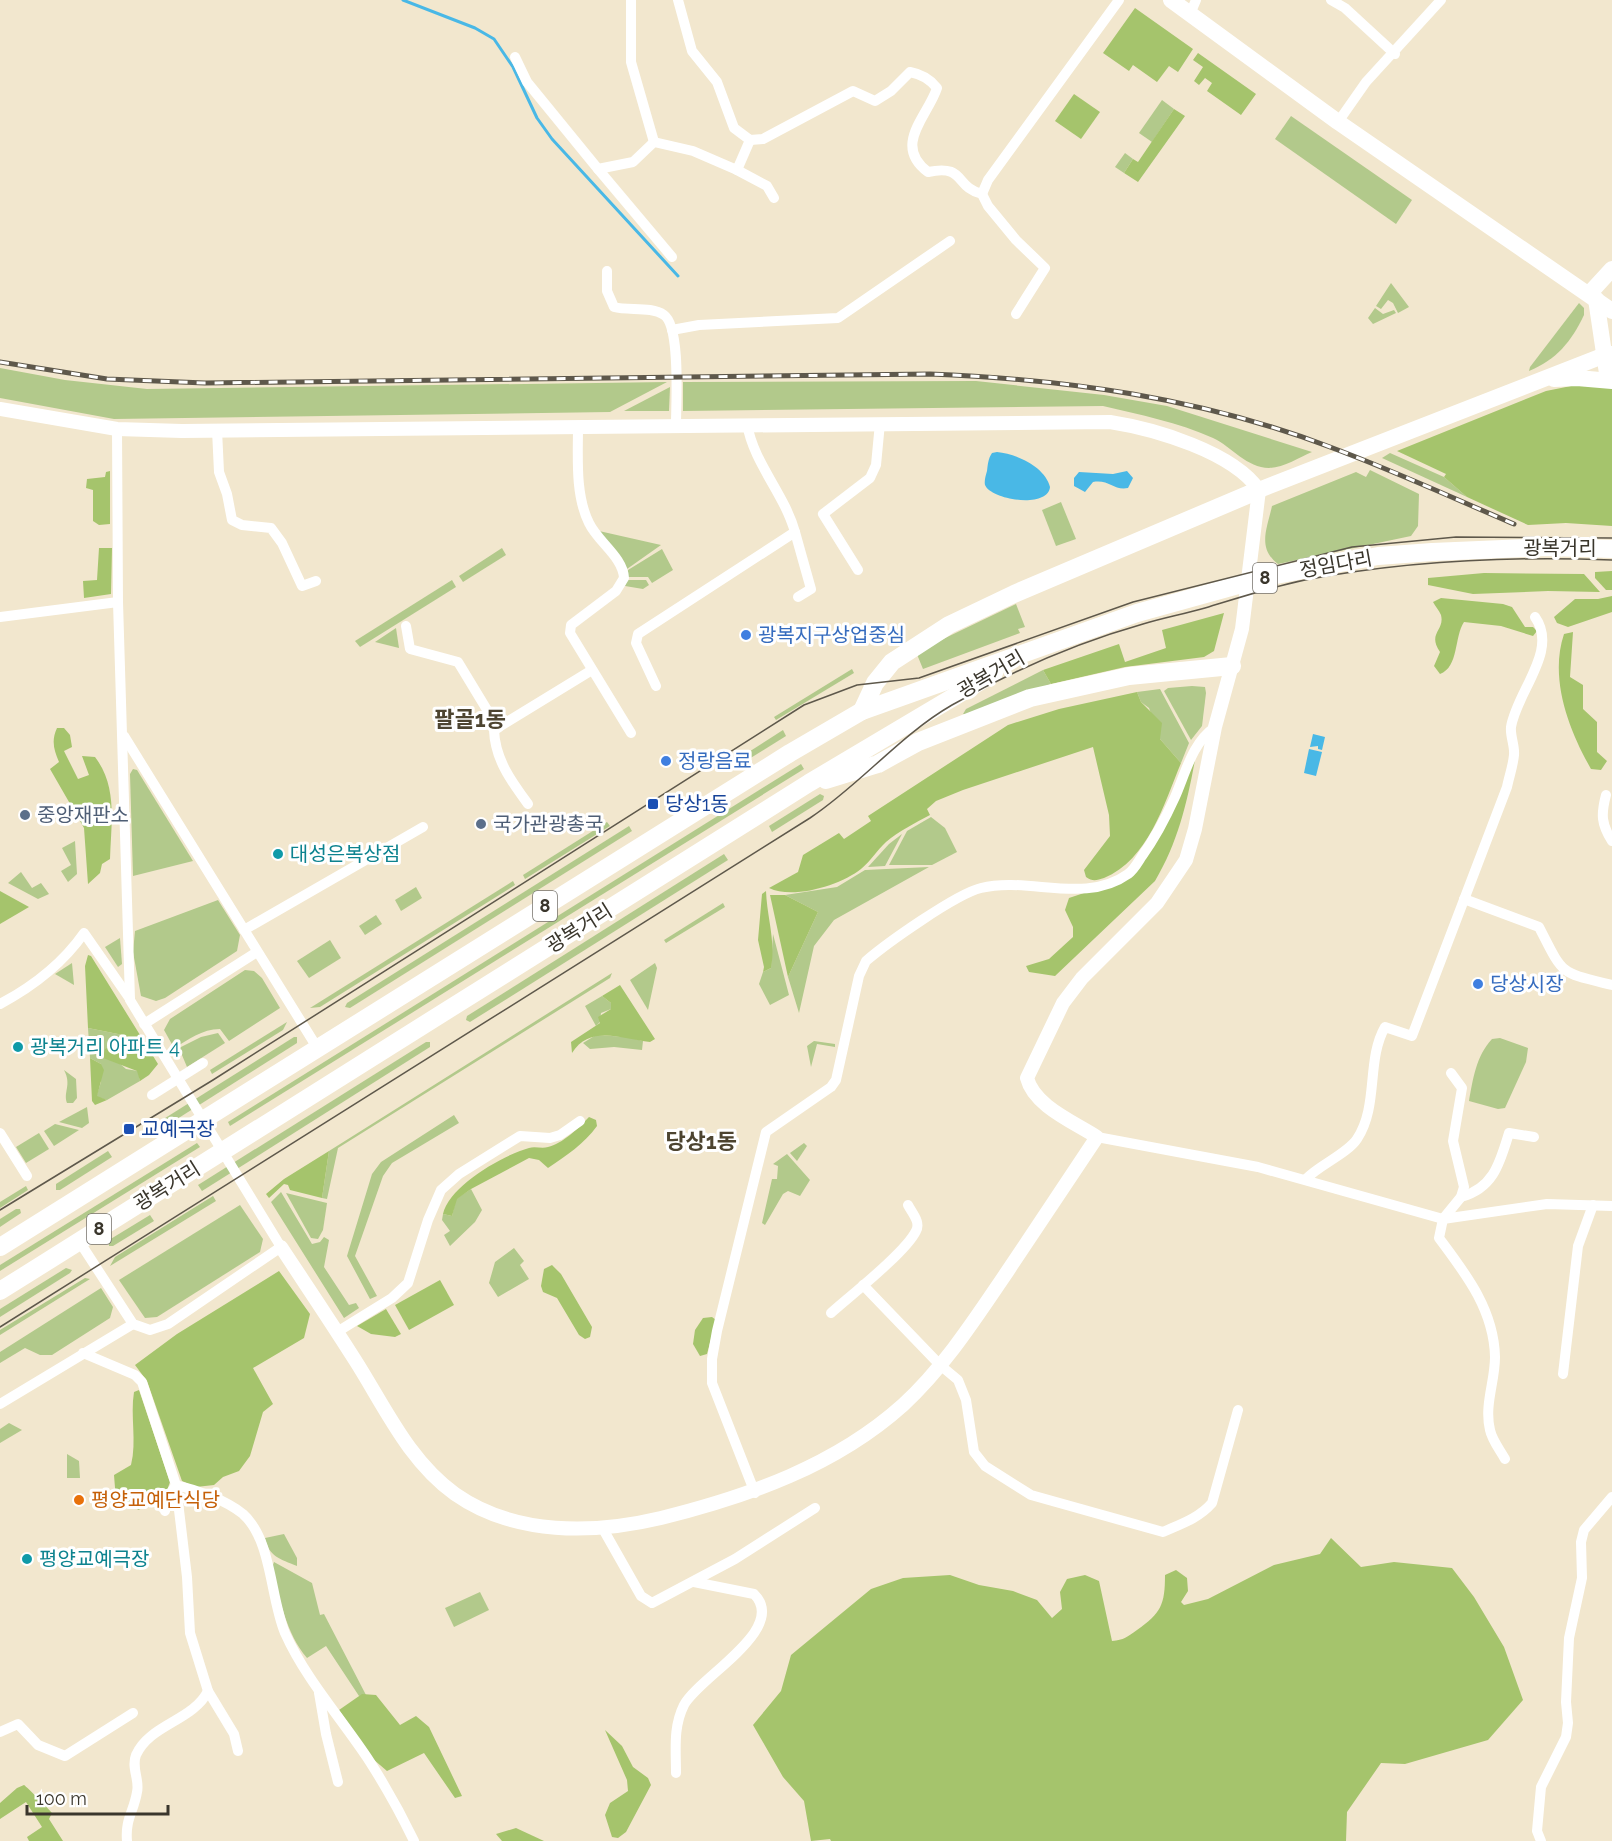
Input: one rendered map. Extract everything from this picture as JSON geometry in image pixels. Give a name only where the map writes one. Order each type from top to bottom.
[{"type":"highway","points":[[862,711],[875,683],[892,662],[949,625],[1014,594],[1259,490]]},
{"type":"highway","name":"광복거리","points":[[1507,548],[1612,549]]},
{"type":"highway","name":"정임다리","points":[[1032,651],[1137,613],[1299,570],[1378,556],[1507,548]]},
{"type":"highway","name":"광복거리","points":[[0,1247],[862,711],[1032,651]]},
{"type":"highway","name":"광복거리","points":[[0,1291],[809,783],[1032,651]]},
{"type":"highway","points":[[809,783],[878,764],[953,727],[1030,698],[1129,676],[1232,666]]},
{"type":"main road","points":[[1171,0],[1193,7],[1338,122],[1612,311]]},
{"type":"main road","points":[[1538,381],[1577,378],[1610,381],[1608,354],[1593,296],[1612,269]]},
{"type":"main road","points":[[1259,490],[1608,354]]},
{"type":"street","points":[[631,0],[631,62],[654,142]]},
{"type":"street","points":[[678,0],[692,51],[717,82],[734,128],[750,140],[763,139],[853,91],[875,101],[891,91],[910,72],[919,73],[937,88],[918,121],[912,140],[917,161],[928,172],[947,170],[954,172],[969,189],[982,194],[988,206],[1016,240],[1045,268],[1016,314]]},
{"type":"street","points":[[982,194],[988,180],[1119,0]]},
{"type":"street","points":[[1331,0],[1345,8],[1395,54]]},
{"type":"street","points":[[1338,122],[1366,82],[1395,54],[1441,0]]},
{"type":"street","points":[[515,57],[526,82],[672,257]]},
{"type":"street","points":[[737,170],[750,140]]},
{"type":"street","points":[[598,169],[633,162],[654,142]]},
{"type":"street","points":[[654,142],[693,151],[737,170],[767,186],[774,198]]},
{"type":"street","points":[[672,330],[699,325],[838,318],[950,241]]},
{"type":"street","points":[[607,271],[607,291],[614,307],[663,314],[672,330],[677,377],[676,424]]},
{"type":"street","points":[[0,409],[117,429],[217,430],[1088,421],[1142,427],[1179,440],[1226,463],[1250,477],[1259,490],[1251,573],[1242,629],[1215,727],[1195,829],[1186,860],[1157,903],[1101,957],[1063,1004],[1027,1078],[1030,1089],[1039,1099],[1097,1137],[1306,1179],[1443,1219],[1547,1204],[1612,1206]]},
{"type":"street","points":[[858,570],[823,514],[870,478],[876,465],[880,423]]},
{"type":"street","points":[[747,424],[753,449],[791,518],[811,590],[798,597]]},
{"type":"street","points":[[578,426],[582,505],[589,523],[621,566],[624,578],[616,591],[571,625],[570,633],[631,733]]},
{"type":"street","points":[[117,429],[118,602],[130,999]]},
{"type":"street","points":[[217,430],[219,472],[227,494],[232,519],[242,525],[272,528],[282,543],[302,586],[316,580]]},
{"type":"street","points":[[656,686],[636,644],[638,634],[795,532]]},
{"type":"street","points":[[0,617],[118,602]]},
{"type":"street","points":[[1306,1179],[1355,1142],[1372,1096],[1379,1037],[1385,1027],[1412,1036],[1506,787],[1514,754],[1511,728],[1525,686],[1541,651],[1543,634],[1535,618]]},
{"type":"street","points":[[406,626],[410,649],[458,662],[498,728]]},
{"type":"street","points":[[528,804],[508,776],[494,747],[494,730],[592,670]]},
{"type":"street","points":[[755,1492],[712,1383],[712,1359],[717,1331],[766,1132],[831,1087],[836,1080],[859,976],[866,962],[961,896],[980,888],[1000,885],[1079,889],[1096,887],[1130,873],[1163,823],[1195,749],[1205,734],[1215,727]]},
{"type":"street","points":[[123,733],[256,952],[318,1049]]},
{"type":"street","points":[[1606,795],[1602,813],[1603,827],[1612,841]]},
{"type":"street","points":[[244,930],[423,827]]},
{"type":"street","points":[[1464,900],[1539,927],[1559,967],[1569,975],[1612,985]]},
{"type":"street","points":[[0,1004],[24,991],[69,953],[84,933],[130,999],[281,1247],[337,1332],[409,1449],[456,1494],[524,1523],[562,1529],[603,1529],[636,1524],[755,1492],[824,1459],[875,1428],[904,1404],[959,1344],[1097,1137]]},
{"type":"street","points":[[144,1024],[256,952]]},
{"type":"street","points":[[152,1095],[203,1063]]},
{"type":"street","points":[[1451,1073],[1462,1088],[1453,1141],[1462,1171],[1461,1197]]},
{"type":"street","points":[[337,1332],[392,1298],[408,1283],[428,1220],[441,1190],[459,1174],[520,1136],[550,1138],[560,1135],[580,1121]]},
{"type":"street","points":[[1505,1459],[1490,1432],[1488,1409],[1495,1356],[1482,1300],[1439,1238],[1443,1219],[1461,1197],[1484,1188],[1502,1154],[1509,1132],[1534,1137]]},
{"type":"street","points":[[0,1133],[27,1176]]},
{"type":"street","points":[[831,1313],[863,1285],[917,1230],[917,1222],[908,1205]]},
{"type":"street","points":[[1563,1374],[1578,1246],[1593,1205]]},
{"type":"street","points":[[79,1241],[133,1324],[150,1330],[168,1324],[281,1247]]},
{"type":"street","points":[[863,1285],[940,1365],[958,1380],[966,1400],[974,1452],[985,1466],[1031,1495],[1163,1532],[1203,1513],[1212,1503],[1238,1410]]},
{"type":"street","points":[[0,1404],[133,1324]]},
{"type":"street","points":[[83,1353],[135,1375],[142,1383],[176,1485],[187,1576],[190,1633],[208,1691],[234,1734],[237,1751]]},
{"type":"street","points":[[165,1511],[167,1498],[176,1485]]},
{"type":"street","points":[[176,1485],[190,1488],[242,1514],[259,1536],[285,1632],[319,1693],[370,1763],[398,1808],[414,1841]]},
{"type":"street","points":[[1541,1841],[1537,1822],[1541,1787],[1566,1737],[1569,1638],[1582,1578],[1581,1542],[1584,1530],[1612,1497]]},
{"type":"street","points":[[603,1529],[641,1596],[651,1603],[694,1582],[815,1508]]},
{"type":"street","points":[[676,1773],[676,1729],[685,1704],[695,1688],[754,1637],[761,1610],[759,1599],[754,1594],[694,1582]]},
{"type":"street","points":[[127,1841],[127,1817],[138,1787],[134,1771],[135,1757],[146,1740],[202,1702],[208,1691]]},
{"type":"street","points":[[319,1693],[338,1782]]},
{"type":"street","points":[[0,1732],[18,1724],[38,1745],[65,1756],[134,1713]]},
{"type":"green space","points":[[1135,8],[1193,49],[1178,72],[1169,66],[1157,82],[1133,65],[1129,71],[1103,53]]},
{"type":"green space","points":[[1198,53],[1256,94],[1241,115],[1207,91],[1212,83],[1205,78],[1199,85],[1194,81],[1203,67],[1193,60]]},
{"type":"green space","points":[[1074,94],[1100,112],[1081,139],[1055,121]]},
{"type":"green space","points":[[1162,100],[1174,109],[1152,142],[1139,133]]},
{"type":"green space","points":[[1174,109],[1185,116],[1138,182],[1124,173],[1133,159],[1138,162]]},
{"type":"green space","points":[[1291,116],[1412,200],[1396,224],[1275,139]]},
{"type":"green space","points":[[1125,153],[1133,159],[1124,173],[1115,167]]},
{"type":"green space","points":[[1391,283],[1409,307],[1398,313],[1393,303],[1388,300],[1381,309],[1376,306]]},
{"type":"green space","points":[[1579,303],[1584,308],[1584,315],[1574,333],[1562,349],[1548,361],[1529,371],[1530,367]]},
{"type":"green space","points":[[1375,308],[1383,314],[1394,310],[1396,313],[1373,324],[1368,318]]},
{"type":"green space","points":[[0,368],[65,380],[147,389],[667,382],[610,412],[114,419],[0,398]]},
{"type":"green space","points":[[976,381],[1104,395],[1167,406],[1312,452],[1280,466],[1261,467],[1200,432],[1159,419],[1103,406],[683,411],[683,382]]},
{"type":"green space","points":[[1576,385],[1612,387],[1612,526],[1566,523],[1528,525],[1467,497],[1444,477],[1446,474],[1397,451],[1546,391]]},
{"type":"green space","points":[[670,387],[669,411],[624,411]]},
{"type":"green space","points":[[1390,453],[1444,477],[1467,497],[1382,458]]},
{"type":"green space","points":[[1370,470],[1419,494],[1418,526],[1411,536],[1278,564],[1272,558],[1265,538],[1272,506],[1356,472],[1366,477]]},
{"type":"green space","points":[[110,471],[110,524],[99,525],[93,521],[93,490],[86,488],[87,479],[105,477],[106,472]]},
{"type":"green space","points":[[1061,502],[1076,539],[1056,546],[1042,510]]},
{"type":"green space","points":[[599,531],[661,545],[627,569]]},
{"type":"green space","points":[[99,548],[112,548],[111,594],[84,598],[83,581],[97,580]]},
{"type":"green space","points":[[502,548],[506,555],[463,582],[459,576]]},
{"type":"green space","points":[[662,549],[673,570],[652,583],[648,577],[628,577],[628,570]]},
{"type":"green space","points":[[1612,571],[1612,590],[1606,590],[1595,578],[1595,572]]},
{"type":"green space","points":[[1484,573],[1584,574],[1600,592],[1548,591],[1473,594],[1428,585],[1428,578]]},
{"type":"green space","points":[[452,580],[456,587],[360,647],[355,641]]},
{"type":"green space","points":[[627,580],[646,580],[649,585],[643,589],[625,586]]},
{"type":"green space","points":[[1612,596],[1612,612],[1568,627],[1557,623],[1554,617],[1575,599],[1598,599]]},
{"type":"green space","points":[[1441,598],[1503,604],[1512,607],[1525,627],[1533,627],[1537,631],[1533,636],[1501,626],[1464,622],[1450,665],[1440,674],[1434,666],[1440,652],[1435,640],[1442,620],[1433,602]]},
{"type":"green space","points":[[1016,604],[1025,627],[1018,629],[1020,633],[923,669],[916,652]]},
{"type":"green space","points":[[1224,613],[1214,651],[1204,657],[1125,667],[1051,684],[1043,670],[1119,644],[1125,662],[1166,648],[1162,630]]},
{"type":"green space","points":[[396,628],[399,648],[375,642]]},
{"type":"green space","points":[[1573,632],[1570,677],[1583,685],[1583,709],[1597,722],[1597,752],[1607,761],[1601,770],[1591,769],[1575,738],[1560,686],[1560,651],[1564,634]]},
{"type":"green space","points":[[852,669],[854,673],[776,720],[774,717]]},
{"type":"green space","points":[[1043,670],[1051,684],[969,715],[963,714],[966,709]]},
{"type":"green space","points":[[1205,687],[1206,693],[1202,726],[1191,740],[1164,691],[1168,688]]},
{"type":"green space","points":[[1160,689],[1189,743],[1181,763],[1160,739],[1149,708],[1141,702],[1137,692]]},
{"type":"green space","points":[[1137,692],[1141,702],[1162,723],[1160,739],[1181,763],[1161,813],[1143,845],[1119,870],[1104,878],[1091,880],[1086,877],[1084,870],[1110,836],[1109,815],[1093,747],[936,801],[927,809],[930,815],[891,838],[861,869],[842,880],[803,891],[779,891],[769,888],[798,872],[803,855],[839,833],[844,839],[871,821],[868,816],[1008,725],[1059,709]]},
{"type":"green space","points":[[57,728],[64,728],[70,735],[72,747],[64,751],[78,779],[89,775],[82,756],[95,757],[107,781],[110,793],[112,819],[110,859],[102,864],[100,873],[88,884],[84,828],[50,769],[59,762],[54,745]]},
{"type":"green space","points":[[783,730],[786,736],[736,767],[733,762]]},
{"type":"green space","points":[[1195,760],[1181,822],[1170,852],[1155,881],[1055,976],[1029,972],[1026,966],[1049,959],[1073,937],[1073,927],[1065,910],[1069,898],[1129,878]]},
{"type":"green space","points":[[801,764],[804,769],[230,1126],[228,1122]]},
{"type":"green space","points":[[133,769],[137,770],[193,861],[133,876],[130,774]]},
{"type":"green space","points":[[820,794],[824,796],[823,800],[772,832],[769,826]]},
{"type":"green space","points":[[931,817],[945,828],[957,852],[932,865],[889,865],[907,831]]},
{"type":"green space","points":[[607,822],[610,826],[525,879],[523,875]]},
{"type":"green space","points":[[629,826],[632,831],[350,1008],[345,1007],[347,1003]]},
{"type":"green space","points":[[902,834],[885,866],[868,867],[889,844]]},
{"type":"green space","points":[[75,841],[77,874],[68,882],[61,871],[71,865],[62,848]]},
{"type":"green space","points":[[724,854],[728,860],[470,1022],[466,1020],[467,1016]]},
{"type":"green space","points":[[929,867],[834,920],[814,946],[799,1013],[788,977],[818,912],[785,895],[837,887],[865,870]]},
{"type":"green space","points":[[21,872],[32,888],[41,883],[49,894],[38,899],[8,883]]},
{"type":"green space","points":[[513,881],[515,885],[320,1007],[310,1008]]},
{"type":"green space","points":[[416,887],[422,898],[401,911],[395,900]]},
{"type":"green space","points":[[0,891],[29,907],[0,924]]},
{"type":"green space","points":[[766,891],[772,958],[771,968],[763,972],[758,940],[762,894]]},
{"type":"green space","points":[[770,895],[785,895],[818,912],[788,977]]},
{"type":"green space","points":[[218,900],[240,935],[237,951],[165,998],[156,1001],[141,996],[133,952],[135,931]]},
{"type":"green space","points":[[723,903],[725,907],[666,943],[664,940]]},
{"type":"green space","points":[[376,915],[382,924],[365,935],[359,926]]},
{"type":"green space","points":[[773,934],[789,995],[770,1005],[759,984],[763,972],[771,968]]},
{"type":"green space","points":[[120,938],[122,964],[118,967],[105,947]]},
{"type":"green space","points":[[330,940],[341,958],[309,978],[297,961]]},
{"type":"green space","points":[[88,955],[91,956],[158,1064],[149,1075],[140,1081],[137,1071],[103,1058],[105,1049],[128,1039],[123,1035],[88,1028],[85,966]]},
{"type":"green space","points":[[72,963],[74,985],[55,974]]},
{"type":"green space","points":[[655,963],[657,968],[648,1010],[630,980]]},
{"type":"green space","points":[[245,970],[254,971],[262,978],[280,1008],[229,1041],[220,1029],[213,1029],[174,1048],[164,1030],[170,1019]]},
{"type":"green space","points":[[612,973],[610,978],[338,1148],[327,1199],[322,1198],[329,1151]]},
{"type":"green space","points":[[620,985],[655,1039],[650,1042],[597,1036],[579,1044],[572,1053],[571,1042],[600,1023],[598,1017],[611,1009],[611,1003],[602,996]]},
{"type":"green space","points":[[602,996],[611,1003],[611,1009],[601,1013],[600,1022],[596,1026],[585,1006]]},
{"type":"green space","points":[[287,1022],[283,1030],[212,1074],[210,1070]]},
{"type":"green space","points":[[88,1028],[123,1035],[129,1039],[119,1044],[119,1063],[126,1069],[138,1071],[140,1081],[107,1100],[96,1097],[101,1082],[101,1064],[90,1058]]},
{"type":"green space","points":[[218,1033],[225,1043],[187,1067],[179,1048],[201,1037]]},
{"type":"green space","points":[[596,1035],[628,1037],[643,1041],[642,1050],[614,1047],[590,1049],[583,1043]]},
{"type":"green space","points":[[297,1037],[297,1043],[166,1126],[162,1120]]},
{"type":"green space","points":[[1500,1038],[1528,1048],[1526,1062],[1505,1108],[1498,1109],[1469,1101],[1476,1068],[1482,1053],[1492,1039]]},
{"type":"green space","points":[[814,1041],[835,1044],[835,1047],[817,1044],[811,1067],[807,1046]]},
{"type":"green space","points":[[426,1042],[430,1042],[430,1047],[202,1191],[198,1185]]},
{"type":"green space","points":[[90,1058],[101,1064],[104,1070],[97,1096],[107,1100],[95,1105],[92,1101]]},
{"type":"green space","points":[[64,1070],[76,1079],[77,1098],[73,1103],[67,1103],[67,1080]]},
{"type":"green space","points":[[87,1107],[89,1123],[82,1128],[59,1122]]},
{"type":"green space","points":[[454,1115],[459,1123],[392,1163],[383,1176],[355,1256],[377,1296],[370,1299],[347,1256],[372,1174],[381,1162]]},
{"type":"green space","points":[[589,1117],[596,1120],[597,1126],[575,1149],[548,1168],[539,1160],[529,1158],[457,1199],[452,1216],[443,1214],[447,1203],[455,1193],[478,1173],[505,1157],[531,1147],[546,1148],[559,1143]]},
{"type":"green space","points":[[55,1124],[79,1130],[54,1146],[44,1131]]},
{"type":"green space","points":[[39,1133],[49,1149],[26,1163],[16,1147]]},
{"type":"green space","points":[[197,1143],[200,1147],[0,1271],[0,1265]]},
{"type":"green space","points":[[804,1143],[807,1146],[797,1161],[790,1153]]},
{"type":"green space","points":[[108,1151],[112,1157],[60,1190],[56,1190],[56,1184]]},
{"type":"green space","points":[[329,1151],[322,1198],[290,1190],[288,1185],[284,1184],[269,1198],[266,1194],[284,1179]]},
{"type":"green space","points":[[787,1154],[810,1180],[800,1196],[788,1191],[783,1194],[765,1225],[762,1223],[772,1179],[777,1179],[778,1166],[773,1164]]},
{"type":"green space","points":[[26,1186],[28,1190],[0,1208],[0,1202]]},
{"type":"green space","points":[[471,1189],[482,1210],[475,1222],[450,1246],[444,1235],[450,1231],[442,1220],[443,1214],[452,1216],[456,1199]]},
{"type":"green space","points":[[281,1192],[312,1244],[320,1242],[324,1237],[329,1240],[324,1267],[349,1305],[356,1303],[359,1308],[344,1318],[271,1202]]},
{"type":"green space","points":[[286,1193],[327,1203],[323,1230],[318,1239],[311,1238]]},
{"type":"green space","points":[[213,1196],[216,1201],[110,1266],[115,1257]]},
{"type":"green space","points":[[240,1205],[263,1239],[260,1252],[157,1317],[145,1318],[119,1280]]},
{"type":"green space","points":[[20,1209],[21,1213],[0,1227],[0,1219]]},
{"type":"green space","points":[[150,1215],[154,1221],[113,1246],[109,1246],[109,1240]]},
{"type":"green space","points":[[514,1248],[524,1261],[520,1265],[529,1279],[498,1297],[489,1283],[495,1262]]},
{"type":"green space","points":[[552,1265],[561,1274],[592,1327],[590,1337],[585,1339],[579,1335],[557,1298],[543,1292],[541,1286],[544,1269]]},
{"type":"green space","points":[[66,1268],[72,1270],[70,1273],[0,1317],[0,1309]]},
{"type":"green space","points":[[279,1271],[310,1314],[304,1338],[253,1368],[273,1404],[263,1412],[250,1456],[239,1471],[223,1477],[214,1485],[196,1487],[182,1481],[147,1381],[135,1365],[177,1334]]},
{"type":"green space","points":[[85,1278],[90,1279],[0,1335],[0,1330]]},
{"type":"green space","points":[[440,1280],[454,1305],[409,1330],[395,1305]]},
{"type":"green space","points":[[101,1288],[113,1307],[110,1318],[52,1355],[40,1355],[25,1348],[0,1363],[0,1352]]},
{"type":"green space","points":[[386,1309],[401,1334],[395,1337],[371,1334],[357,1326]]},
{"type":"green space","points":[[712,1317],[716,1320],[707,1354],[700,1356],[693,1344],[695,1330],[703,1318]]},
{"type":"green space","points":[[139,1390],[170,1482],[164,1499],[138,1510],[133,1502],[116,1500],[114,1475],[131,1465],[133,1401],[134,1392]]},
{"type":"green space","points":[[9,1423],[22,1430],[0,1443],[0,1429]]},
{"type":"green space","points":[[67,1454],[79,1461],[80,1478],[67,1478]]},
{"type":"green space","points":[[284,1534],[297,1558],[297,1566],[276,1556],[269,1549],[265,1538]]},
{"type":"green space","points":[[1331,1538],[1361,1567],[1394,1562],[1452,1568],[1474,1597],[1504,1647],[1523,1700],[1488,1740],[1405,1764],[1381,1763],[1347,1812],[1346,1841],[831,1841],[830,1839],[811,1841],[804,1801],[783,1777],[753,1725],[781,1691],[791,1655],[871,1589],[903,1578],[950,1575],[979,1585],[1013,1591],[1037,1600],[1052,1618],[1062,1609],[1060,1592],[1067,1579],[1085,1575],[1099,1581],[1112,1641],[1128,1636],[1152,1618],[1162,1601],[1165,1575],[1176,1570],[1187,1578],[1188,1591],[1181,1602],[1184,1605],[1208,1599],[1274,1565],[1320,1554]]},
{"type":"green space","points":[[274,1562],[312,1583],[320,1615],[324,1614],[366,1695],[359,1696],[326,1646],[307,1658],[300,1648],[281,1604],[272,1568]]},
{"type":"green space","points":[[480,1592],[489,1610],[454,1627],[445,1608]]},
{"type":"green space","points":[[362,1694],[376,1695],[400,1725],[416,1716],[429,1727],[462,1796],[455,1798],[424,1753],[387,1771],[373,1759],[339,1710]]},
{"type":"green space","points":[[605,1730],[622,1746],[633,1767],[648,1778],[651,1785],[626,1832],[618,1838],[612,1837],[605,1815],[610,1803],[628,1791],[627,1780]]},
{"type":"green space","points":[[24,1785],[52,1813],[49,1819],[63,1841],[29,1841],[27,1837],[42,1827],[26,1802],[0,1819],[0,1803]]},
{"type":"green space","points":[[516,1828],[544,1841],[502,1841],[496,1834]]},
{"type":"water","points":[[997,452],[1021,459],[1042,473],[1050,487],[1047,494],[1040,498],[1019,500],[997,495],[989,490],[985,485],[988,462],[992,453]]},
{"type":"water","points":[[1127,471],[1133,478],[1128,488],[1093,482],[1085,492],[1074,486],[1074,478],[1079,472],[1113,474]]},
{"type":"water","points":[[1313,734],[1325,737],[1322,750],[1318,749],[1318,746],[1310,747]]},
{"type":"water","points":[[1309,749],[1322,752],[1316,776],[1304,773]]},
{"type":"waterway","points":[[403,0],[475,28],[494,39],[513,67],[537,118],[552,139],[678,276]]},
{"type":"tram line","points":[[0,1210],[213,1080],[804,705],[857,685],[919,678],[1133,602],[1352,547],[1456,537],[1612,538]]},
{"type":"tram line","points":[[0,1327],[810,818],[846,791],[897,745],[933,717],[1021,669],[1118,632],[1305,580],[1381,568],[1458,561],[1612,560]]},
{"type":"railway","points":[[0,362],[107,379],[205,383],[930,374],[1082,386],[1183,404],[1281,430],[1376,465],[1514,524]]},
{"type":"place","name":"광복지구상업중심","points":[[746,635]]},
{"type":"place","name":"정랑음료","points":[[666,761]]},
{"type":"place","name":"당상1동","points":[[653,804]]},
{"type":"place","name":"중앙재판소","points":[[25,815]]},
{"type":"place","name":"국가관광총국","points":[[481,824]]},
{"type":"place","name":"대성은복상점","points":[[278,854]]},
{"type":"place","name":"당상시장","points":[[1478,984]]},
{"type":"place","name":"광복거리 아파트 4","points":[[18,1047]]},
{"type":"place","name":"교예극장","points":[[129,1129]]},
{"type":"place","name":"평양교예단식당","points":[[79,1500]]},
{"type":"place","name":"평양교예극장","points":[[27,1559]]},
{"type":"district","name":"팔골1동","points":[[470,719]]},
{"type":"district","name":"당상1동","points":[[701,1141]]}]
